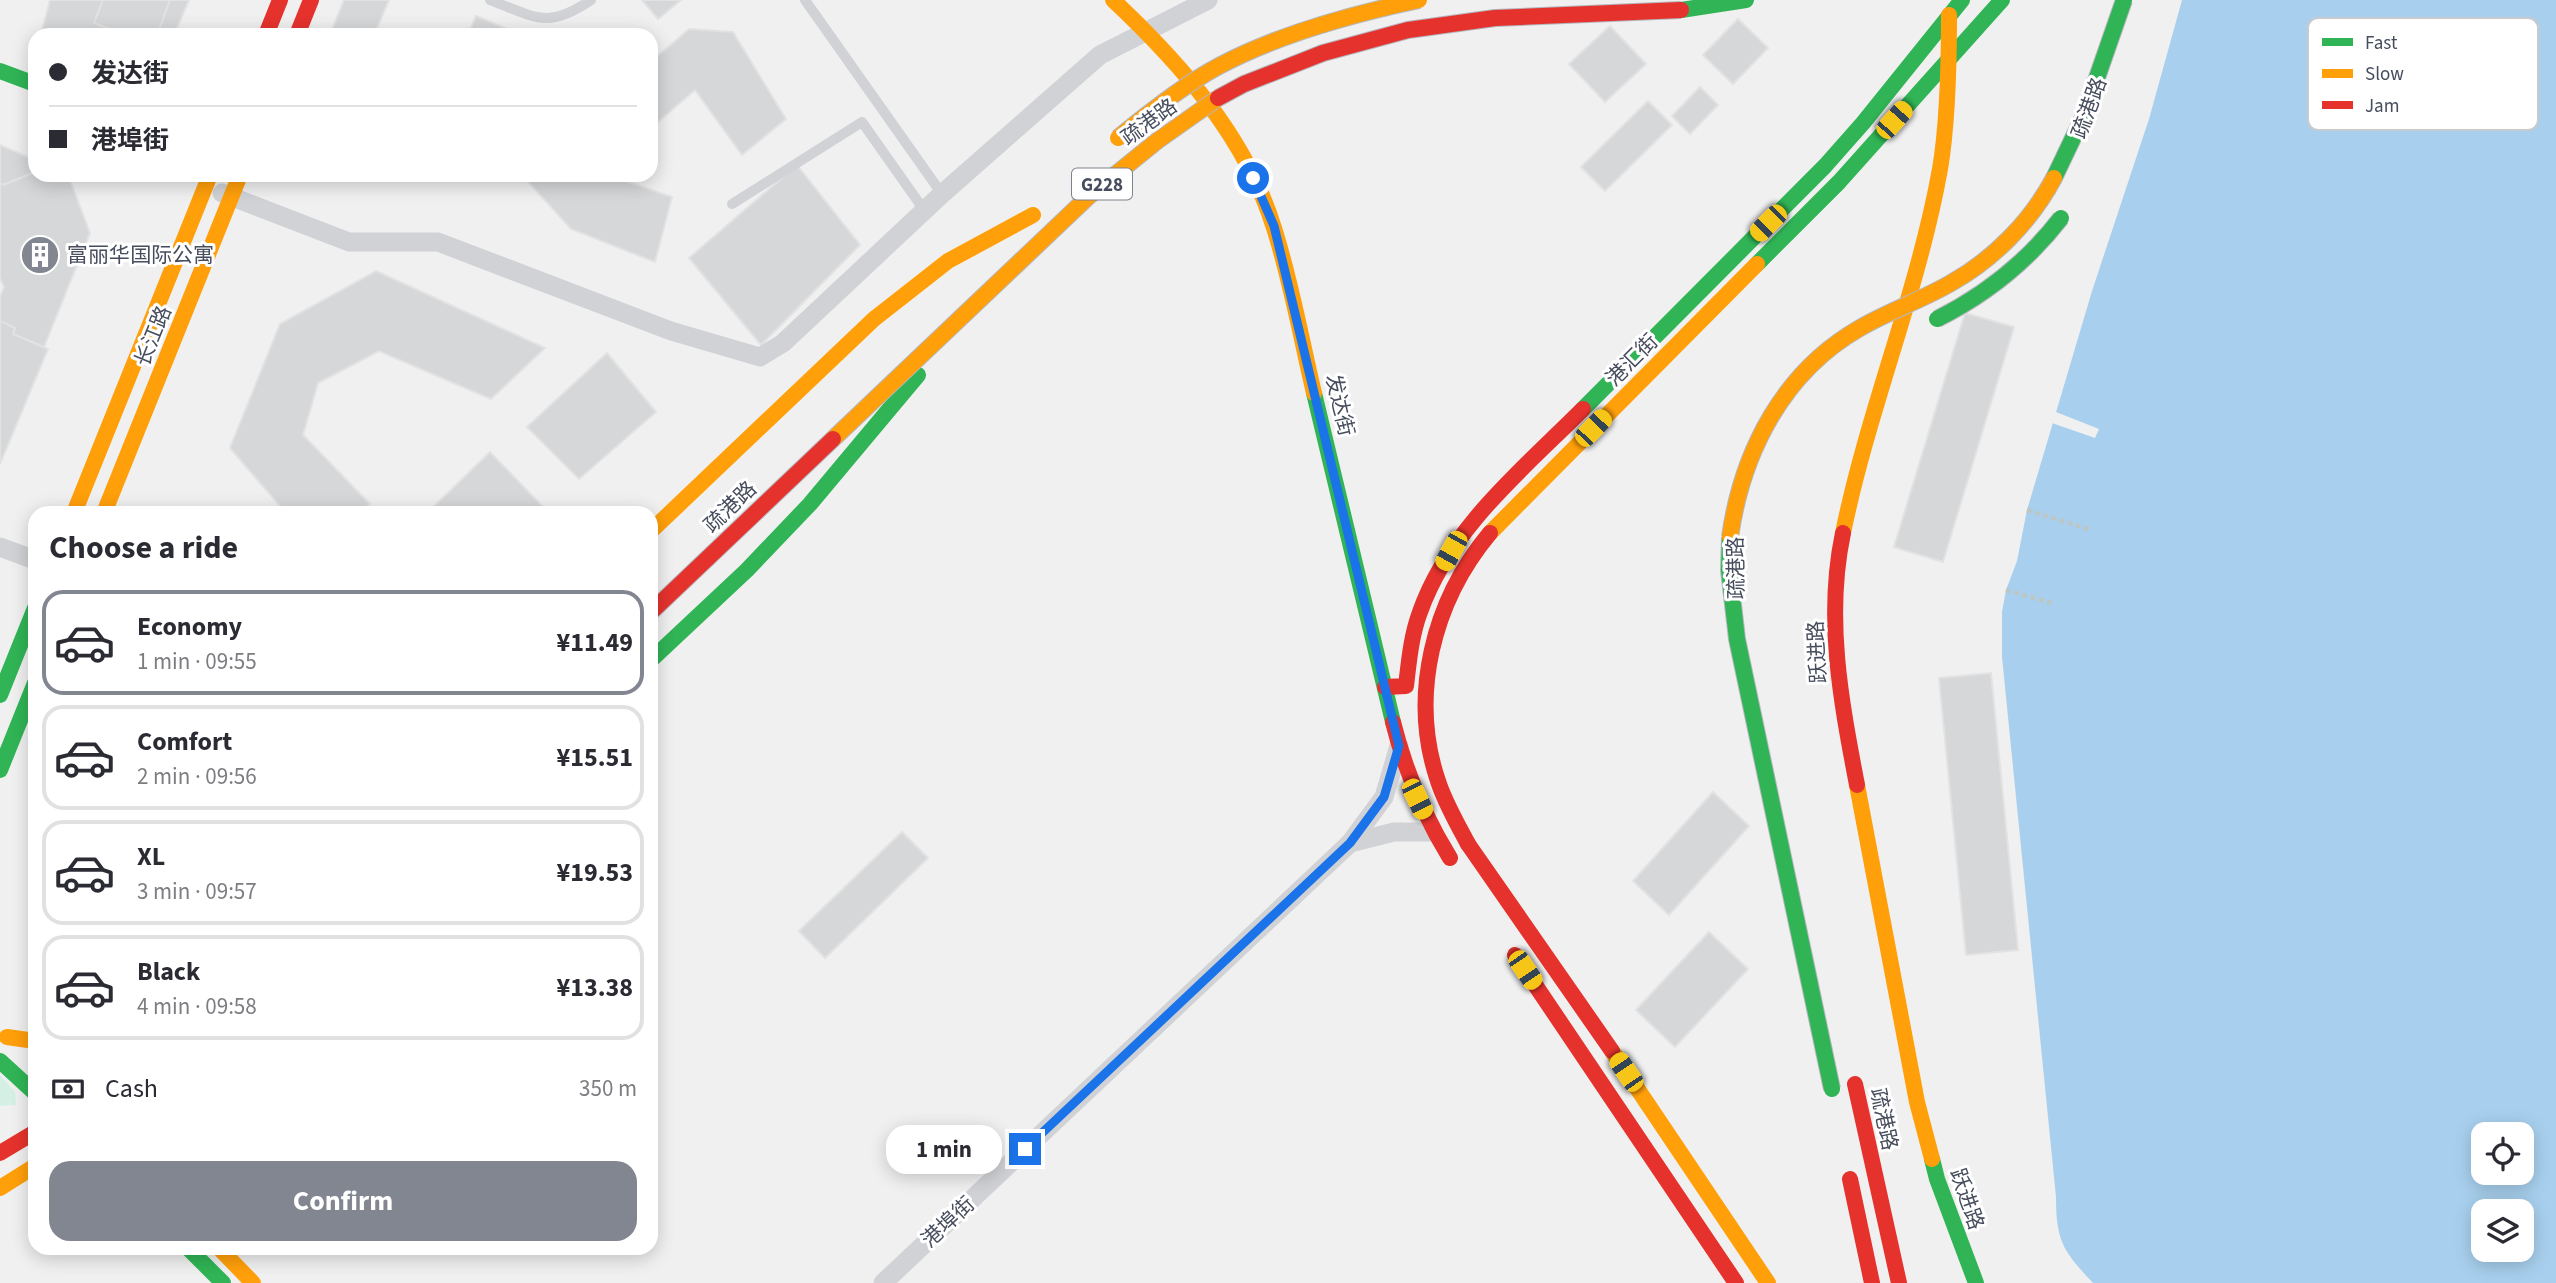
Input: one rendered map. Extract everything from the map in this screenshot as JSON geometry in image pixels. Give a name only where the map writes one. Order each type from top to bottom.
[{"type":"main road","points":[[269,28],[281,0]]},
{"type":"main road","points":[[300,28],[311,0]]},
{"type":"main road","name":"发达街","points":[[1113,0],[1147,32],[1201,94],[1242,154],[1274,226],[1399,746],[1417,799],[1433,832],[1454,864]]},
{"type":"main road","name":"疏港路","points":[[1110,145],[1140,120],[1219,66],[1289,36],[1364,12],[1419,0]]},
{"type":"main road","name":"疏港路","points":[[658,604],[1089,196],[1156,140],[1232,90],[1298,61],[1373,39],[1439,24],[1496,18],[1622,15],[1681,10],[1746,0]]},
{"type":"main road","name":"港汇街","points":[[1768,1283],[1468,844],[1435,772],[1427,733],[1426,685],[1432,643],[1449,596],[1471,557],[1499,523],[1839,182],[2002,0]]},
{"type":"main road","points":[[1833,1095],[1735,627],[1729,545],[1734,506],[1743,471],[1756,439],[1776,406],[1802,374],[1830,349],[1858,328],[1932,295],[1970,272],[2004,244],[2031,215],[2052,185],[2068,155],[2124,0]]},
{"type":"main road","name":"港汇街","points":[[1406,686],[1412,641],[1424,601],[1451,551],[1481,511],[1825,166],[1863,123],[1953,5]]},
{"type":"main road","name":"跃进路","points":[[1953,5],[1940,167],[1924,237],[1852,488],[1838,556],[1834,625],[1839,690],[1917,1102],[1937,1179],[1976,1283]]},
{"type":"main road","points":[[0,71],[28,81]]},
{"type":"main road","name":"长江路","points":[[77,506],[207,182]]},
{"type":"main road","name":"长江路","points":[[107,506],[237,182]]},
{"type":"main road","points":[[1878,346],[1940,318],[1982,295],[2022,262],[2052,230],[2073,200]]},
{"type":"main road","points":[[658,524],[874,319],[948,261],[1037,210],[982,262]]},
{"type":"main road","points":[[658,653],[747,570],[810,504],[859,448],[976,302]]},
{"type":"main road","points":[[0,695],[28,625]]},
{"type":"main road","points":[[1385,687],[1426,685]]},
{"type":"main road","points":[[0,770],[28,700]]},
{"type":"main road","points":[[1504,938],[1736,1283]]},
{"type":"main road","points":[[3,1034],[28,1047]]},
{"type":"main road","points":[[0,1061],[28,1087]]},
{"type":"main road","name":"疏港路","points":[[1854,1077],[1899,1283]]},
{"type":"main road","points":[[10,1130],[28,1131]]},
{"type":"main road","points":[[0,1153],[28,1136]]},
{"type":"main road","points":[[1848,1166],[1872,1283]]},
{"type":"main road","points":[[0,1188],[28,1170]]},
{"type":"main road","points":[[195,1255],[223,1283]]},
{"type":"main road","points":[[226,1255],[253,1283]]},
{"type":"street","points":[[209,182],[232,197],[349,242],[438,242],[671,331],[760,357],[783,343],[924,210],[1100,55],[1208,0]]},
{"type":"street","points":[[0,547],[28,557]]},
{"type":"street","name":"港埠街","points":[[883,1283],[1350,843],[1384,797],[1399,746]]},
{"type":"street","points":[[1350,843],[1394,832],[1433,832]]},
{"type":"lane","points":[[490,0],[535,17],[552,19],[576,10],[591,0]]},
{"type":"lane","points":[[805,0],[942,194]]},
{"type":"lane","points":[[732,204],[862,122],[924,210]]},
{"type":"path","points":[[2027,510],[2091,530]]},
{"type":"path","points":[[2006,590],[2055,604]]},
{"type":"green space","points":[[0,1075],[15,1092],[16,1105],[0,1106]]},
{"type":"water","points":[[2182,0],[2556,0],[2556,1283],[2093,1283],[2068,1253],[2058,1224],[2002,657],[2002,612],[2006,590],[2017,561],[2027,510],[2092,291],[2149,119]]},
{"type":"pier","points":[[2056,412],[2099,429],[2095,438],[2052,423]]},
{"type":"building","points":[[50,0],[189,0],[177,28],[43,28]]},
{"type":"building","points":[[103,0],[170,0],[160,28],[107,28],[94,23]]},
{"type":"building","points":[[344,0],[389,0],[377,28],[333,28]]},
{"type":"building","points":[[642,0],[681,0],[658,19]]},
{"type":"building","points":[[476,16],[505,28],[471,28]]},
{"type":"building","points":[[1738,19],[1768,48],[1733,84],[1703,55]]},
{"type":"building","points":[[1610,26],[1646,64],[1605,102],[1569,64]]},
{"type":"building","points":[[689,29],[733,32],[786,119],[742,155],[695,90],[658,122],[658,56]]},
{"type":"building","points":[[1700,87],[1718,105],[1690,134],[1672,116]]},
{"type":"building","points":[[1648,101],[1672,125],[1605,191],[1581,167]]},
{"type":"building","points":[[0,145],[28,157],[28,175],[3,185],[0,183]]},
{"type":"building","points":[[797,165],[860,245],[761,345],[689,258]]},
{"type":"building","name":"富丽华国际公寓","points":[[28,175],[28,182],[71,182],[90,233],[44,347],[13,334],[15,328],[0,321],[0,297],[4,287],[0,278],[0,183],[3,185]]},
{"type":"building","points":[[528,182],[628,182],[672,197],[655,262],[571,229]]},
{"type":"building","points":[[376,271],[545,348],[491,399],[379,351],[318,383],[303,435],[370,504],[280,506],[230,448],[280,324]]},
{"type":"building","points":[[1965,313],[2014,327],[1943,562],[1894,547]]},
{"type":"building","points":[[0,321],[15,328],[13,334],[48,349],[0,464]]},
{"type":"building","points":[[607,353],[656,412],[579,479],[527,427]]},
{"type":"building","points":[[490,452],[542,506],[434,506]]},
{"type":"building","points":[[1991,673],[2018,950],[1966,955],[1939,678]]},
{"type":"building","points":[[1713,792],[1749,826],[1669,915],[1633,881]]},
{"type":"building","points":[[902,832],[928,858],[825,958],[799,931]]},
{"type":"building","points":[[1709,932],[1748,969],[1675,1047],[1636,1010]]},
{"type":"traffic: fast","points":[[1681,10],[1746,0]]},
{"type":"traffic: fast","points":[[1583,409],[1825,166],[1962,0]]},
{"type":"traffic: fast","points":[[1757,264],[1839,182],[2002,0]]},
{"type":"traffic: fast","points":[[2054,178],[2084,115],[2124,0]]},
{"type":"traffic: fast","points":[[0,71],[28,81]]},
{"type":"traffic: fast","points":[[1937,319],[1973,299],[2005,276],[2034,249],[2061,218]]},
{"type":"traffic: fast","points":[[658,653],[747,570],[810,504],[918,375]]},
{"type":"traffic: fast","points":[[1314,393],[1393,722]]},
{"type":"traffic: fast","points":[[1730,537],[1729,570],[1737,639],[1832,1089]]},
{"type":"traffic: fast","points":[[0,695],[28,625]]},
{"type":"traffic: fast","points":[[0,770],[28,700]]},
{"type":"traffic: fast","points":[[0,1061],[28,1087]]},
{"type":"traffic: fast","points":[[1932,1159],[1976,1283]]},
{"type":"traffic: fast","points":[[195,1255],[223,1283]]},
{"type":"traffic: slow","points":[[1113,0],[1186,76],[1229,133],[1247,163],[1262,195],[1280,248],[1314,393]]},
{"type":"traffic: slow","points":[[1118,138],[1194,81],[1242,55],[1317,26],[1419,0]]},
{"type":"traffic: slow","points":[[1843,533],[1853,487],[1931,215],[1943,151],[1949,15]]},
{"type":"traffic: slow","points":[[833,439],[1089,196],[1157,141],[1218,98]]},
{"type":"traffic: slow","points":[[1730,537],[1736,505],[1756,445],[1788,391],[1809,367],[1833,346],[1860,328],[1940,289],[1982,263],[2023,224],[2054,178]]},
{"type":"traffic: slow","points":[[77,506],[207,182]]},
{"type":"traffic: slow","points":[[107,506],[237,182]]},
{"type":"traffic: slow","points":[[658,524],[874,319],[948,261],[1033,215]]},
{"type":"traffic: slow","points":[[1490,533],[1757,264]]},
{"type":"traffic: slow","points":[[1857,785],[1917,1102],[1932,1159]]},
{"type":"traffic: slow","points":[[7,1037],[28,1040]]},
{"type":"traffic: slow","points":[[1612,1051],[1768,1283]]},
{"type":"traffic: slow","points":[[0,1188],[28,1170]]},
{"type":"traffic: slow","points":[[226,1255],[253,1283]]},
{"type":"traffic: jam","points":[[269,28],[280,0]]},
{"type":"traffic: jam","points":[[300,28],[311,0]]},
{"type":"traffic: jam","points":[[1218,98],[1244,84],[1323,53],[1408,30],[1495,18],[1681,10]]},
{"type":"traffic: jam","points":[[1385,687],[1406,686],[1420,612],[1433,582],[1468,527],[1583,409]]},
{"type":"traffic: jam","points":[[658,605],[833,439]]},
{"type":"traffic: jam","points":[[1468,844],[1438,781],[1426,716],[1427,683],[1441,619],[1454,588],[1490,533]]},
{"type":"traffic: jam","points":[[1843,533],[1835,596],[1835,628],[1841,691],[1857,785]]},
{"type":"traffic: jam","points":[[1393,722],[1416,792],[1450,858]]},
{"type":"traffic: jam","points":[[1468,844],[1612,1051]]},
{"type":"traffic: jam","points":[[1515,955],[1736,1283]]},
{"type":"traffic: jam","points":[[1855,1084],[1899,1283]]},
{"type":"traffic: jam","points":[[0,1153],[28,1136]]},
{"type":"traffic: jam","points":[[1850,1179],[1872,1283]]},
{"type":"place","name":"富丽华国际公寓","points":[[40,255]]},
{"type":"route","points":[[1025,1149],[1350,843],[1384,797],[1399,746],[1274,226],[1253,178]]}]
